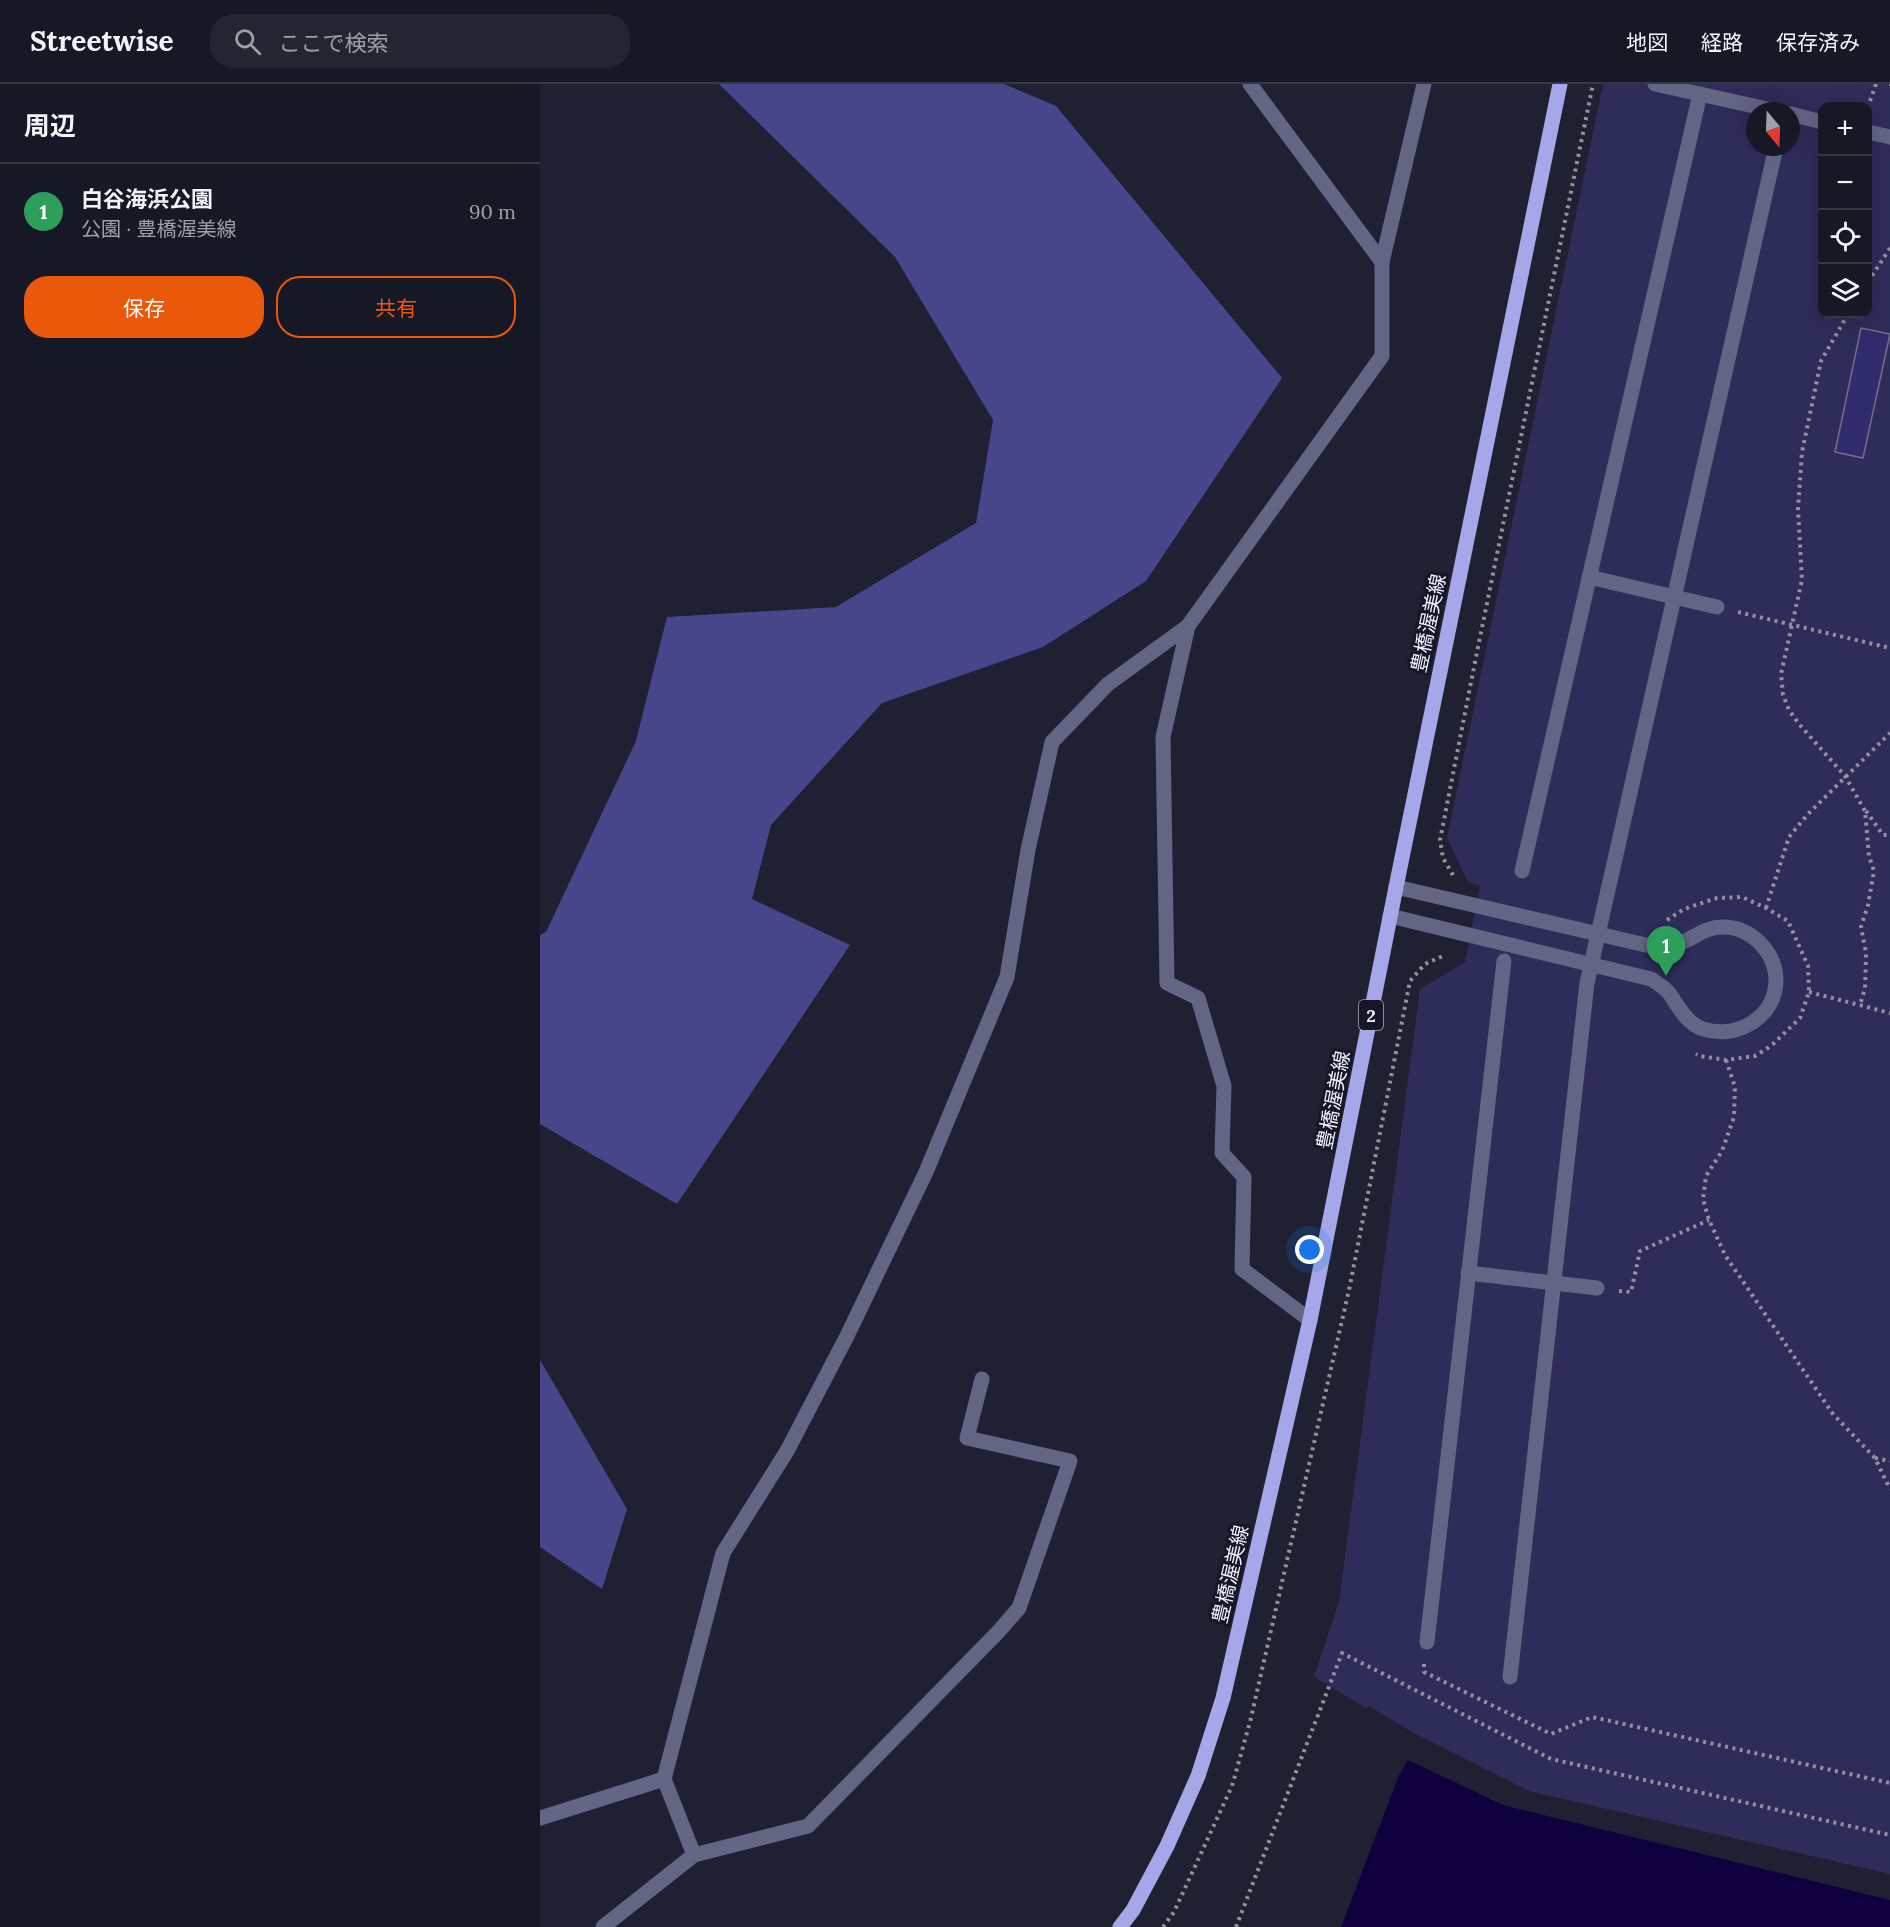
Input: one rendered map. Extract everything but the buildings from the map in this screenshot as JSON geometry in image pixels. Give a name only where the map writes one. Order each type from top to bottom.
[{"type":"main road","name":"豊橋渥美線","points":[[1120,1927],[1133,1910],[1167,1846],[1198,1776],[1224,1698],[1310,1320],[1560,84]]},
{"type":"street","points":[[1250,84],[1382,262]]},
{"type":"street","points":[[694,1855],[664,1779],[723,1552],[787,1451],[847,1336],[926,1172],[1007,977],[1028,850],[1052,742],[1108,684],[1188,626],[1382,357],[1382,262],[1424,84]]},
{"type":"street","points":[[1655,84],[1746,104]]},
{"type":"street","points":[[1522,871],[1700,94]]},
{"type":"street","points":[[1800,116],[1818,121]]},
{"type":"street","points":[[1872,133],[1890,137]]},
{"type":"street","points":[[1510,1677],[1587,983],[1774,156]]},
{"type":"street","points":[[1589,577],[1717,607]]},
{"type":"street","points":[[1188,626],[1163,736],[1167,983],[1197,998],[1224,1086],[1222,1152],[1244,1176],[1242,1269],[1310,1320]]},
{"type":"street","points":[[1390,916],[1651,979],[1667,991],[1684,1017],[1701,1028],[1722,1033],[1742,1029],[1759,1018],[1771,1000],[1776,980],[1771,960],[1760,942],[1743,931],[1723,927],[1702,930],[1684,942],[1663,949],[1396,887]]},
{"type":"street","points":[[1427,1642],[1503,961]]},
{"type":"street","points":[[1468,1273],[1597,1288]]},
{"type":"street","points":[[603,1927],[694,1855],[808,1827],[1019,1608],[1070,1461],[967,1438],[982,1379]]},
{"type":"street","points":[[540,1818],[664,1779]]},
{"type":"path","points":[[1870,101],[1876,84]]},
{"type":"path","points":[[1872,276],[1890,248]]},
{"type":"path","points":[[1846,318],[1821,361],[1802,452],[1798,509],[1802,580],[1781,675],[1788,710],[1845,776],[1865,811],[1883,835],[1890,835]]},
{"type":"path","points":[[1717,607],[1890,648]]},
{"type":"path","points":[[1766,908],[1789,837],[1808,814],[1890,733]]},
{"type":"path","points":[[1860,1005],[1865,988],[1866,953],[1861,927],[1874,871],[1869,856],[1865,811]]},
{"type":"path","points":[[1162,1927],[1174,1912],[1232,1786],[1250,1722],[1349,1290],[1410,981],[1425,964],[1445,955]]},
{"type":"path","points":[[1809,993],[1890,1013]]},
{"type":"path","points":[[1726,1060],[1734,1087],[1734,1117],[1722,1151],[1706,1176],[1703,1199],[1709,1220],[1725,1255],[1833,1414],[1875,1458],[1890,1489]]},
{"type":"path","points":[[1597,1288],[1632,1292],[1640,1251],[1709,1220]]},
{"type":"path","points":[[1875,1458],[1890,1461]]},
{"type":"path","points":[[1427,1642],[1424,1672],[1551,1734],[1592,1717],[1890,1783]]},
{"type":"path","points":[[1236,1927],[1342,1653],[1551,1759],[1890,1835]]},
{"type":"shaded area","points":[[719,84],[1004,84],[1056,106],[1282,378],[1146,581],[1043,647],[882,703],[771,825],[752,899],[850,945],[677,1204],[540,1124],[540,935],[546,932],[636,741],[667,617],[836,607],[976,523],[993,420],[895,257]]},
{"type":"shaded area","points":[[1603,84],[1890,84],[1890,1877],[1528,1794],[1411,1735],[1314,1677],[1339,1602],[1420,989],[1465,962],[1480,886],[1468,882],[1447,838]]},
{"type":"shaded area","points":[[540,1360],[627,1509],[602,1589],[540,1547]]},
{"type":"shaded area","points":[[1411,1735],[1528,1794],[1890,1877],[1890,1927],[1341,1927],[1398,1777]]},
{"type":"pier","points":[[1369,1706],[1412,1732],[1529,1791],[1890,1874],[1890,1900],[1503,1805],[1408,1760],[1398,1777],[1341,1927],[1338,1927],[1395,1779],[1348,1758],[1366,1708]]},
{"type":"place","name":"白谷海浜公園","points":[[1666,976]]}]
